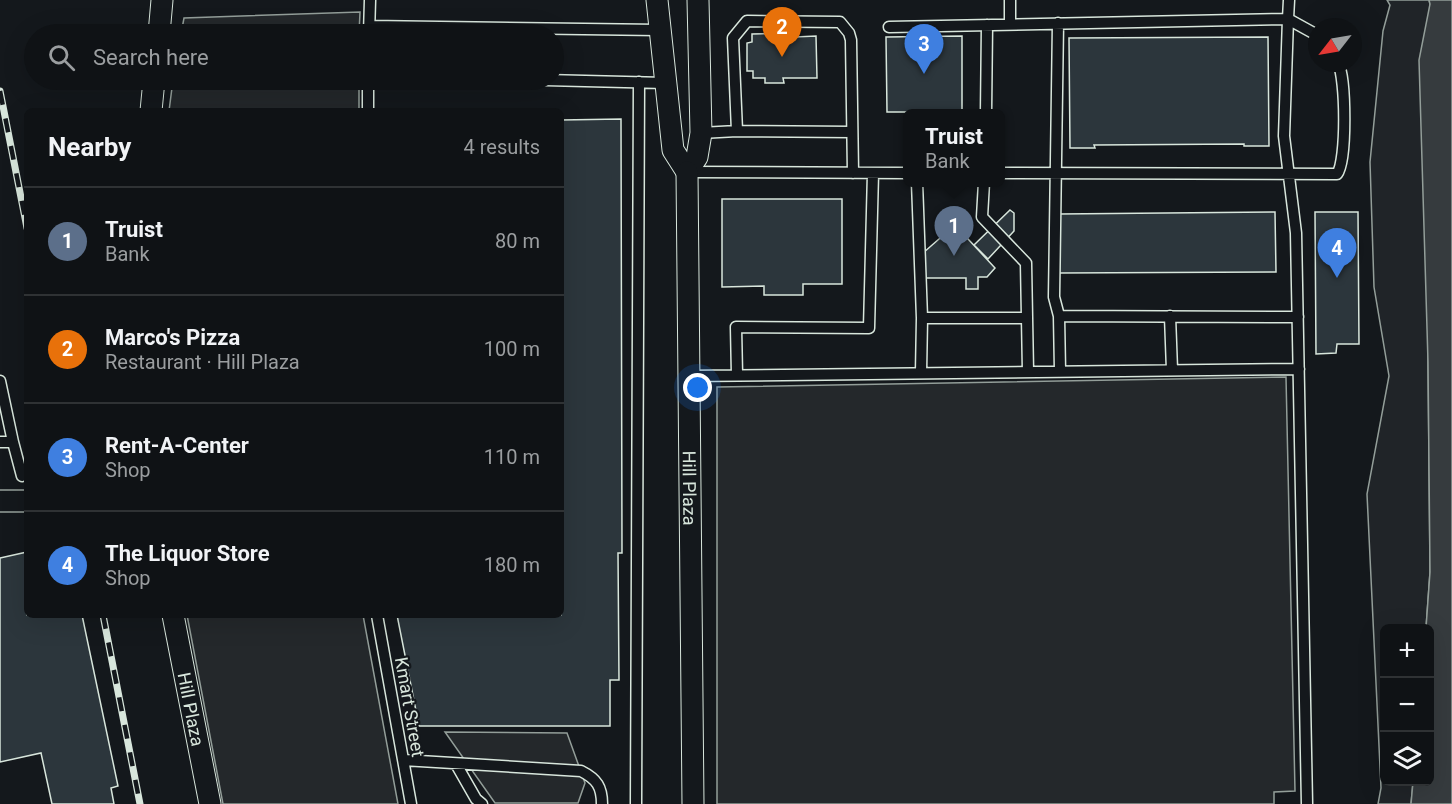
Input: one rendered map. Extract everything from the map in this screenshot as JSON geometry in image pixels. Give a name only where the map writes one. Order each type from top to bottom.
[{"type":"street","points":[[160,24],[162,0]]},
{"type":"street","name":"Hill Plaza","points":[[657,0],[673,150],[687,172],[693,804]]},
{"type":"street","name":"Hill Plaza","points":[[687,172],[697,157],[701,133],[698,2]]},
{"type":"street","points":[[151,108],[153,90]]},
{"type":"street","points":[[0,501],[24,501]]},
{"type":"street","name":"Hill Plaza","points":[[174,618],[210,804]]},
{"type":"lane","points":[[370,0],[370,24]]},
{"type":"lane","points":[[1010,0],[1010,24]]},
{"type":"lane","points":[[1288,0],[1284,136],[1296,233],[1306,804]]},
{"type":"lane","points":[[889,27],[1288,19],[1308,30]]},
{"type":"lane","points":[[737,131],[733,38],[747,21],[840,22],[849,33],[851,40],[853,172]]},
{"type":"lane","points":[[1058,23],[1054,297],[1059,316],[1060,371]]},
{"type":"lane","points":[[986,109],[987,25]]},
{"type":"lane","points":[[564,30],[659,30]]},
{"type":"lane","points":[[1005,173],[1337,174],[1342,168],[1344,156],[1343,85],[1340,72]]},
{"type":"lane","points":[[564,80],[665,82]]},
{"type":"lane","points":[[636,804],[639,82]]},
{"type":"lane","points":[[368,90],[368,108]]},
{"type":"lane","points":[[701,133],[852,132]]},
{"type":"lane","points":[[687,172],[903,173]]},
{"type":"lane","points":[[737,375],[736,327],[869,328],[873,173]]},
{"type":"lane","points":[[917,187],[922,318],[921,373]]},
{"type":"lane","points":[[984,187],[982,217],[1026,263],[1028,372]]},
{"type":"lane","points":[[1059,316],[1298,317]]},
{"type":"lane","points":[[1170,316],[1172,370]]},
{"type":"lane","points":[[922,318],[1027,318]]},
{"type":"lane","points":[[688,376],[1299,369]]},
{"type":"lane","points":[[0,381],[22,476]]},
{"type":"lane","points":[[0,442],[13,442]]},
{"type":"lane","name":"Kmart Street","points":[[378,618],[411,804]]},
{"type":"lane","points":[[403,760],[581,771],[594,777],[602,790],[602,804]]},
{"type":"lane","points":[[456,764],[476,799],[482,804]]},
{"type":"shaded area","points":[[1387,0],[1429,0],[1430,4],[1428,362],[1430,572],[1426,624],[1380,624],[1380,767],[1367,494],[1389,376],[1374,287],[1370,162],[1383,31],[1390,5]]},
{"type":"shaded area","points":[[1429,0],[1452,0],[1452,804],[1411,804],[1413,786],[1434,786],[1434,624],[1426,624],[1430,572],[1428,362],[1419,60]]},
{"type":"shaded area","points":[[360,12],[359,24],[183,24],[184,18]]},
{"type":"shaded area","points":[[172,90],[359,90],[359,108],[169,108]]},
{"type":"shaded area","points":[[1286,377],[1295,791],[1274,792],[1274,804],[717,804],[717,387]]},
{"type":"shaded area","points":[[188,618],[364,618],[398,804],[223,804]]},
{"type":"shaded area","points":[[445,732],[567,733],[585,783],[578,803],[495,803]]},
{"type":"shaded area","points":[[1381,786],[1413,786],[1411,804],[1378,804]]},
{"type":"building","points":[[795,33],[795,37],[816,36],[817,78],[783,78],[784,83],[765,83],[765,78],[753,78],[753,71],[747,71],[747,43],[752,42],[752,34]]},
{"type":"building","points":[[962,36],[962,109],[903,109],[903,112],[887,112],[886,37]]},
{"type":"building","points":[[1268,37],[1269,146],[1244,146],[1244,144],[1094,145],[1095,148],[1070,148],[1069,38]]},
{"type":"building","points":[[621,119],[622,553],[618,553],[619,680],[610,680],[610,726],[419,726],[398,618],[564,618],[564,120]]},
{"type":"building","points":[[722,199],[842,199],[842,284],[803,284],[803,295],[764,295],[764,286],[722,287]]},
{"type":"building","points":[[1010,210],[1014,213],[1014,231],[988,259],[974,245]]},
{"type":"building","points":[[1275,212],[1276,272],[1059,273],[1059,214]]},
{"type":"building","points":[[1315,212],[1358,212],[1359,344],[1337,344],[1336,353],[1316,354]]},
{"type":"building","points":[[955,225],[995,268],[987,277],[978,277],[978,289],[966,289],[966,278],[923,278],[923,253]]},
{"type":"building","points":[[24,553],[24,618],[83,618],[118,786],[111,788],[114,804],[52,804],[41,753],[0,762],[0,558]]},
{"type":"railway","points":[[0,91],[24,213]]},
{"type":"railway","points":[[104,618],[140,804]]},
{"type":"place","name":"Marco's Pizza","points":[[782,57]]},
{"type":"place","name":"Rent-A-Center","points":[[924,74]]},
{"type":"place","name":"Truist","points":[[954,256]]},
{"type":"place","name":"The Liquor Store","points":[[1337,278]]}]
